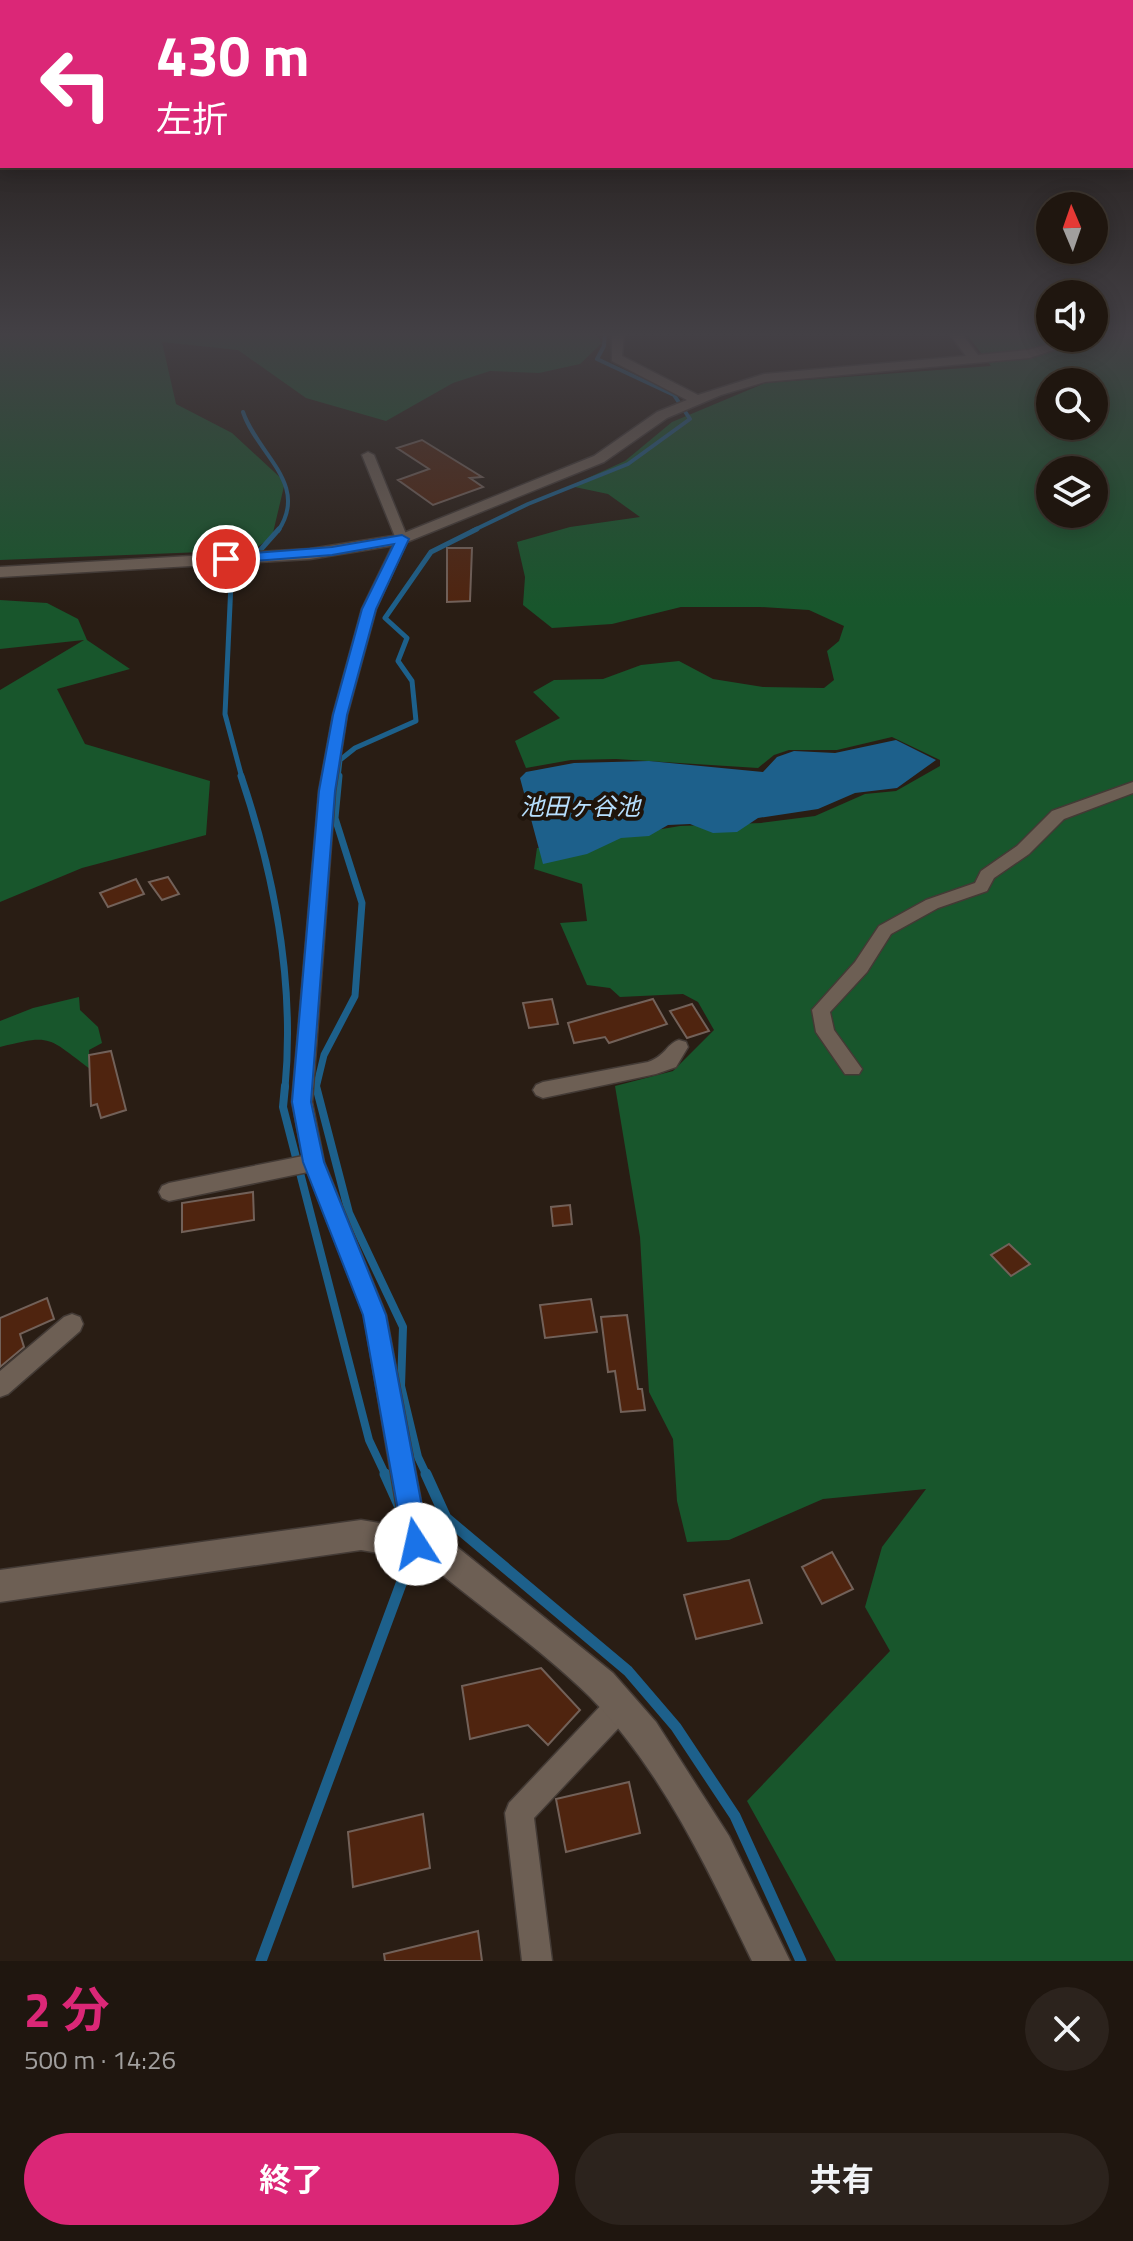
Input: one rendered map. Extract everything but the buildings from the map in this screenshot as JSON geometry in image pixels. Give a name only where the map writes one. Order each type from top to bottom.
[{"type":"street","points":[[0,572],[310,554],[402,539],[599,459],[648,425]]},
{"type":"street","points":[[368,455],[402,539],[369,609],[340,715],[327,791],[302,1102],[314,1162],[375,1315],[416,1544]]},
{"type":"street","points":[[852,1069],[825,1032],[821,1010],[861,967],[879,934],[932,904],[981,887],[987,875],[1023,850],[1058,815],[1133,787]]},
{"type":"street","points":[[543,1090],[649,1069],[669,1062],[679,1047]]},
{"type":"street","points":[[169,1192],[314,1162]]},
{"type":"street","points":[[0,1386],[72,1324]]},
{"type":"street","points":[[0,1586],[361,1535],[416,1544],[446,1558],[601,1685],[644,1734],[716,1849],[771,1961]]},
{"type":"street","points":[[537,1961],[519,1813],[618,1708]]},
{"type":"green space","points":[[0,425],[216,425],[232,433],[285,482],[272,537],[253,550],[0,560]]},
{"type":"green space","points":[[669,425],[1036,425],[1036,440],[1108,440],[1108,425],[1133,425],[1133,1961],[836,1961],[747,1801],[890,1651],[865,1607],[882,1547],[926,1489],[823,1499],[729,1540],[687,1542],[677,1501],[673,1439],[649,1392],[640,1237],[615,1086],[673,1071],[714,1030],[698,1002],[683,994],[620,997],[610,988],[587,985],[560,923],[587,921],[582,884],[534,869],[537,848],[590,848],[620,836],[680,826],[761,823],[815,816],[865,794],[896,791],[940,766],[940,760],[892,737],[837,750],[789,750],[774,755],[758,768],[616,759],[571,760],[526,768],[515,741],[560,718],[533,692],[554,680],[603,679],[641,665],[679,661],[713,679],[763,687],[824,688],[834,680],[827,651],[839,641],[844,626],[809,610],[681,607],[612,624],[552,628],[523,605],[525,577],[517,542],[570,527],[640,517],[608,494],[570,486],[625,461]]},
{"type":"green space","points":[[0,600],[47,603],[78,619],[87,640],[130,669],[57,689],[85,744],[210,781],[206,835],[82,868],[0,902],[0,690],[84,640],[0,649]]},
{"type":"green space","points":[[79,997],[80,1010],[98,1027],[102,1043],[89,1050],[90,1069],[48,1041],[30,1040],[0,1047],[0,1021],[33,1008]]},
{"type":"water","name":"池田ヶ谷池","points":[[896,740],[936,760],[897,788],[855,793],[818,809],[758,818],[737,832],[713,833],[690,824],[668,825],[649,836],[621,838],[587,854],[543,864],[520,778],[526,772],[574,763],[649,761],[763,772],[777,757],[794,751],[835,753]]},
{"type":"waterway","points":[[249,425],[285,484],[288,498],[286,514],[279,529]]},
{"type":"waterway","points":[[472,531],[528,504],[628,464],[682,425]]},
{"type":"waterway","points":[[242,778],[225,714],[231,583],[279,529]]},
{"type":"waterway","points":[[338,778],[340,760],[355,748],[416,721],[412,681],[398,661],[407,638],[385,618],[431,552],[477,529]]},
{"type":"waterway","points":[[241,776],[264,852],[280,930],[287,1009],[285,1088]]},
{"type":"waterway","points":[[316,1087],[324,1055],[355,996],[362,903],[335,818],[339,776]]},
{"type":"waterway","points":[[285,1086],[283,1107],[369,1440],[386,1476]]},
{"type":"waterway","points":[[316,1087],[349,1213],[403,1327],[401,1386],[418,1457],[427,1476]]},
{"type":"waterway","points":[[385,1474],[399,1505]]},
{"type":"waterway","points":[[426,1474],[446,1518],[628,1671],[676,1727],[735,1816],[801,1961]]},
{"type":"waterway","points":[[261,1961],[414,1549]]},
{"type":"route","points":[[226,559],[355,549],[402,539],[369,609],[340,715],[327,791],[302,1102],[314,1162],[375,1315],[416,1544]]}]
